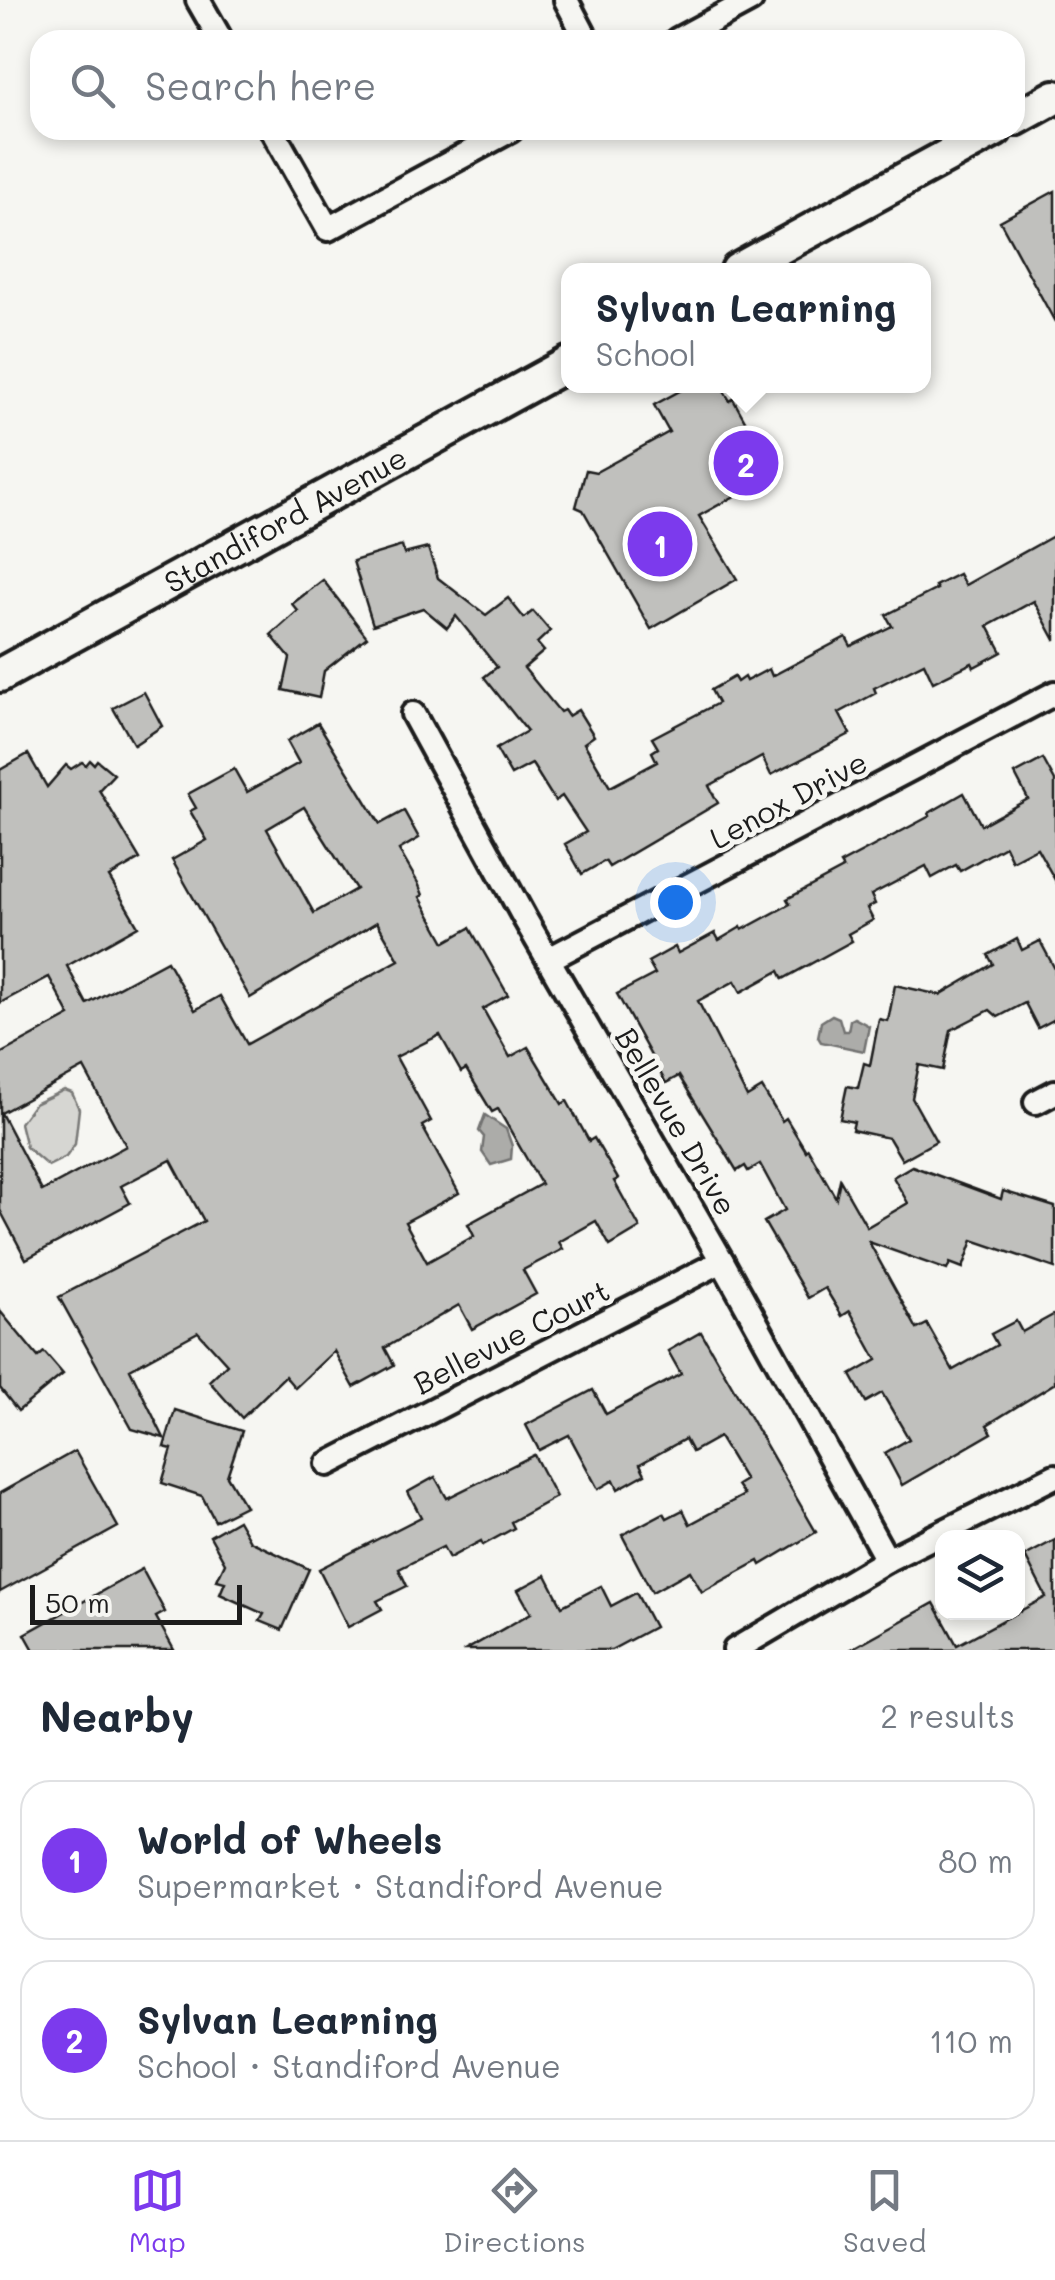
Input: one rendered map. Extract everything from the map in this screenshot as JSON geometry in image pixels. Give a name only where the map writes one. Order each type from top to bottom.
[{"type":"main road","points":[[1025,114],[1055,97]]},
{"type":"main road","points":[[751,263],[977,140]]},
{"type":"main road","name":"Standiford Avenue","points":[[0,675],[561,368]]},
{"type":"street","points":[[198,0],[214,30]]},
{"type":"street","points":[[566,0],[582,30]]},
{"type":"street","points":[[696,30],[752,0]]},
{"type":"street","points":[[278,140],[328,229],[492,140]]},
{"type":"street","name":"Lenox Drive","points":[[549,959],[1055,693]]},
{"type":"street","name":"Bellevue Drive","points":[[412,714],[887,1560]]},
{"type":"street","name":"Bellevue Court","points":[[328,1464],[722,1261]]},
{"type":"street","points":[[736,1650],[887,1560],[1055,1476]]},
{"type":"shaded area","points":[[832,1015],[839,1018],[843,1031],[848,1031],[854,1018],[869,1026],[864,1051],[821,1042],[821,1022]]},
{"type":"shaded area","points":[[64,1090],[72,1093],[79,1109],[75,1144],[66,1157],[48,1166],[26,1147],[20,1123],[34,1104]]},
{"type":"shaded area","points":[[485,1115],[506,1129],[512,1146],[511,1159],[491,1165],[482,1152],[484,1137],[479,1131]]},
{"type":"building","points":[[1055,191],[1055,322],[1000,221]]},
{"type":"building","points":[[676,393],[725,393],[730,401],[733,399],[753,435],[743,441],[765,479],[699,516],[737,579],[651,629],[583,510],[576,507],[586,470],[596,472],[669,432],[654,405]]},
{"type":"building","points":[[1055,535],[1055,640],[1034,601],[988,626],[1002,652],[933,682],[924,663],[874,688],[876,693],[839,713],[850,734],[771,775],[762,757],[709,786],[718,803],[609,867],[605,861],[582,874],[565,844],[586,832],[562,796],[555,801],[532,764],[511,775],[496,749],[527,731],[484,677],[497,667],[456,616],[447,628],[423,608],[373,625],[353,561],[402,546],[404,554],[428,548],[438,578],[486,615],[508,598],[524,618],[533,611],[550,631],[537,643],[544,651],[524,668],[560,712],[564,710],[568,716],[578,710],[594,736],[584,743],[610,787],[657,762],[652,752],[658,748],[652,738],[718,703],[711,690],[734,677],[737,682],[744,677],[746,681],[769,669],[772,676],[846,637],[851,646],[892,626],[886,615],[937,589],[935,586],[959,574],[965,585]]},
{"type":"building","points":[[323,580],[367,637],[324,671],[319,698],[283,690],[290,658],[271,635],[298,611],[292,604]]},
{"type":"building","points":[[144,692],[162,726],[134,745],[113,708]]},
{"type":"building","points":[[318,723],[380,824],[404,811],[419,838],[399,850],[445,942],[470,928],[508,995],[483,1009],[510,1057],[528,1047],[562,1104],[567,1101],[589,1141],[594,1138],[640,1228],[610,1246],[596,1221],[559,1242],[563,1249],[523,1270],[536,1294],[472,1329],[459,1305],[385,1348],[394,1365],[354,1387],[334,1351],[295,1388],[285,1376],[242,1418],[209,1381],[227,1364],[198,1332],[130,1369],[164,1438],[132,1429],[59,1297],[204,1221],[171,1160],[121,1186],[130,1203],[26,1259],[0,1210],[0,1054],[70,1016],[49,977],[0,1003],[0,770],[28,754],[47,787],[66,765],[71,769],[90,760],[94,764],[97,760],[114,774],[99,790],[140,859],[109,877],[138,926],[67,966],[87,1004],[167,961],[195,1010],[220,996],[247,1044],[399,960],[377,922],[250,998],[172,860],[207,840],[190,811],[196,808],[188,794],[234,769],[247,792],[299,763],[287,741]],"holes":[[[304,807],[356,889],[314,913],[267,829]],[[440,1035],[461,1072],[466,1069],[492,1112],[498,1109],[541,1184],[468,1224],[474,1236],[427,1262],[405,1222],[459,1193],[422,1126],[431,1121],[396,1057]],[[84,1068],[126,1146],[42,1191],[1,1113]]]},
{"type":"building","points":[[1043,759],[1055,781],[1055,880],[1037,848],[1012,861],[1005,846],[960,871],[956,865],[932,878],[926,866],[871,895],[875,904],[867,908],[873,920],[848,934],[852,941],[783,979],[779,971],[741,992],[735,981],[698,1001],[747,1097],[762,1088],[782,1121],[786,1118],[808,1149],[836,1198],[840,1180],[867,1227],[908,1203],[893,1177],[912,1166],[1001,1199],[1003,1191],[1055,1207],[1055,1268],[973,1240],[963,1268],[950,1263],[947,1270],[869,1242],[917,1329],[927,1324],[953,1370],[997,1345],[991,1334],[1016,1321],[1022,1332],[1055,1314],[1055,1383],[987,1425],[992,1433],[902,1485],[885,1453],[909,1439],[882,1393],[866,1402],[851,1375],[877,1360],[850,1311],[842,1316],[825,1288],[808,1298],[764,1222],[785,1210],[760,1164],[748,1171],[745,1166],[737,1171],[679,1076],[666,1083],[617,994],[655,974],[648,962],[675,947],[678,953],[715,933],[719,940],[741,927],[742,930],[790,904],[787,899],[843,869],[840,864],[930,816],[929,813],[964,793],[981,825],[1028,799],[1015,774]]},
{"type":"building","points":[[1017,939],[1022,950],[1040,941],[1055,969],[1055,1019],[1038,1028],[1025,1003],[998,1017],[990,1010],[951,1030],[943,1070],[919,1065],[912,1098],[936,1141],[902,1160],[889,1138],[852,1130],[854,1122],[840,1119],[847,1086],[858,1088],[864,1063],[870,1065],[879,1019],[888,1021],[895,985],[940,995],[993,964],[988,955]]},
{"type":"building","points":[[0,1311],[38,1357],[44,1352],[63,1374],[18,1411],[0,1388]]},
{"type":"building","points":[[701,1332],[816,1532],[761,1565],[759,1561],[702,1592],[690,1571],[652,1592],[622,1535],[664,1513],[667,1518],[683,1510],[690,1524],[744,1495],[737,1485],[745,1480],[719,1437],[692,1452],[685,1439],[640,1464],[645,1474],[618,1489],[614,1480],[598,1489],[569,1435],[539,1450],[526,1425],[593,1390],[606,1414],[681,1374],[668,1351]]},
{"type":"building","points":[[175,1410],[242,1431],[227,1476],[245,1506],[215,1521],[202,1496],[162,1483],[172,1449],[164,1447]]},
{"type":"building","points":[[75,1451],[118,1527],[0,1592],[0,1493]]},
{"type":"building","points":[[534,1455],[556,1497],[511,1522],[514,1528],[483,1545],[481,1541],[449,1558],[443,1547],[399,1569],[407,1586],[377,1601],[382,1609],[348,1627],[319,1569],[421,1517],[408,1492],[435,1477],[447,1498]]},
{"type":"building","points":[[238,1520],[250,1541],[309,1569],[282,1630],[260,1621],[264,1614],[220,1594],[225,1582],[217,1580],[225,1563],[210,1536]]},
{"type":"building","points":[[1055,1540],[1055,1650],[849,1650],[934,1603],[935,1620],[943,1620],[957,1645],[1003,1620],[1025,1620],[1025,1608],[1046,1597],[1025,1556]]},
{"type":"building","points":[[142,1569],[165,1612],[156,1617],[174,1650],[34,1650],[25,1634]]},
{"type":"building","points":[[546,1575],[562,1606],[601,1586],[611,1606],[636,1593],[654,1627],[611,1650],[466,1650],[531,1613],[518,1590]]},
{"type":"place","name":"Sylvan Learning","points":[[746,463]]},
{"type":"place","name":"World of Wheels","points":[[660,544]]}]
